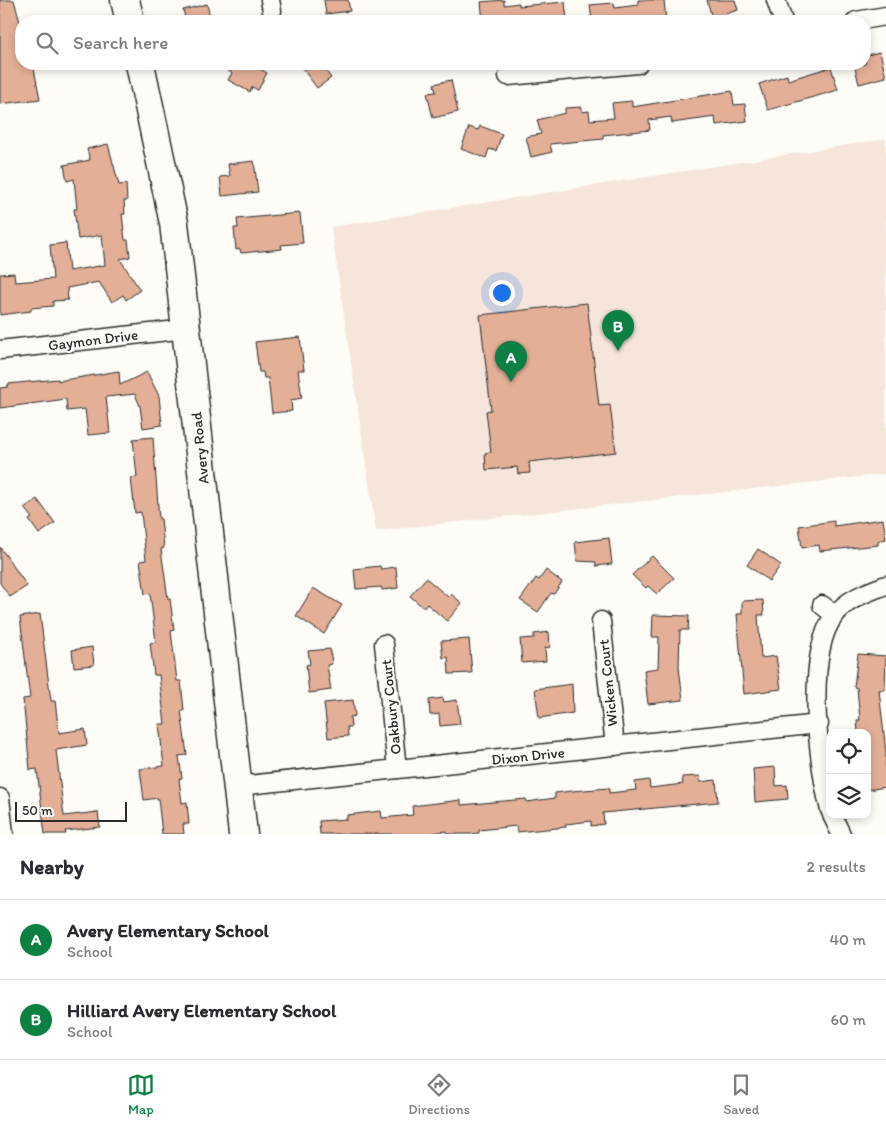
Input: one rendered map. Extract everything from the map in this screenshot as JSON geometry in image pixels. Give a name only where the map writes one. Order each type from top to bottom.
[{"type":"main road","points":[[125,0],[129,15]]},
{"type":"main road","name":"Avery Road","points":[[141,70],[174,223],[243,834]]},
{"type":"street","points":[[776,0],[781,15]]},
{"type":"street","points":[[871,18],[886,16]]},
{"type":"street","points":[[508,76],[573,70]]},
{"type":"street","name":"Gaymon Drive","points":[[0,350],[186,329]]},
{"type":"street","points":[[826,781],[815,690],[828,610],[886,585]]},
{"type":"street","name":"Wicken Court","points":[[601,621],[615,746]]},
{"type":"street","name":"Oakbury Court","points":[[384,644],[397,770]]},
{"type":"street","name":"Dixon Drive","points":[[238,786],[818,724]]},
{"type":"street","points":[[0,798],[4,834]]},
{"type":"street","points":[[834,819],[841,834]]},
{"type":"shaded area","points":[[886,139],[886,474],[376,531],[331,227]]},
{"type":"building","points":[[0,0],[14,0],[18,15],[15,15],[15,70],[34,70],[40,99],[0,104]]},
{"type":"building","points":[[324,0],[348,0],[350,11],[326,14]]},
{"type":"building","points":[[504,0],[504,5],[519,3],[519,6],[565,2],[566,15],[482,15],[481,2]]},
{"type":"building","points":[[638,0],[664,0],[665,15],[591,15],[590,5],[614,3],[615,8],[638,5]]},
{"type":"building","points":[[707,0],[735,0],[738,10],[722,15],[711,15]]},
{"type":"building","points":[[207,4],[210,15],[184,15],[183,10]]},
{"type":"building","points":[[880,52],[886,77],[859,84],[856,70],[871,70],[871,54]]},
{"type":"building","points":[[226,70],[262,70],[267,73],[258,90],[252,87],[250,92],[228,80],[232,73]]},
{"type":"building","points":[[304,70],[327,70],[326,71],[331,78],[317,88]]},
{"type":"building","points":[[821,70],[832,70],[838,90],[768,110],[759,84],[787,75],[788,80]]},
{"type":"building","points":[[451,80],[458,112],[433,118],[427,93],[436,92],[434,84]]},
{"type":"building","points":[[732,91],[734,105],[745,104],[747,121],[716,125],[715,117],[672,123],[671,117],[649,120],[650,130],[603,135],[603,139],[550,144],[552,152],[531,157],[526,137],[541,134],[537,120],[565,113],[565,108],[582,107],[582,112],[589,111],[590,120],[614,118],[612,103],[632,101],[632,107]]},
{"type":"building","points":[[480,126],[502,134],[496,151],[489,149],[486,158],[461,149],[469,127],[478,130]]},
{"type":"building","points":[[108,144],[119,185],[126,184],[127,201],[124,201],[125,214],[122,214],[125,240],[128,240],[130,257],[120,259],[140,290],[126,300],[123,295],[112,302],[99,282],[67,288],[68,300],[53,301],[53,306],[31,308],[31,311],[0,315],[0,274],[14,273],[15,282],[53,279],[50,245],[66,243],[69,271],[105,265],[102,235],[78,239],[74,209],[77,209],[74,179],[67,181],[64,165],[90,160],[87,149]]},
{"type":"building","points":[[254,161],[258,192],[222,196],[220,177],[230,176],[228,164]]},
{"type":"building","points":[[300,213],[303,243],[281,245],[282,249],[241,253],[240,249],[236,250],[234,228],[238,228],[237,219]]},
{"type":"building","points":[[587,303],[599,406],[610,405],[616,452],[529,462],[530,473],[518,474],[517,467],[486,470],[485,453],[491,452],[486,411],[491,410],[480,315]]},
{"type":"building","points":[[300,337],[304,370],[298,370],[302,398],[291,400],[292,411],[272,413],[268,378],[264,378],[263,372],[259,372],[255,342]]},
{"type":"building","points":[[119,371],[120,385],[147,372],[159,396],[162,425],[143,428],[140,406],[135,394],[106,397],[110,433],[88,435],[85,409],[67,411],[66,399],[0,408],[0,388],[8,387],[8,384],[58,379],[58,381]]},
{"type":"building","points":[[153,437],[159,519],[161,519],[164,548],[161,549],[174,630],[171,631],[177,681],[181,681],[184,711],[181,711],[187,755],[179,756],[182,778],[179,779],[182,803],[187,802],[189,824],[183,824],[184,834],[162,834],[158,798],[144,800],[140,769],[164,766],[159,724],[165,724],[159,675],[154,675],[150,643],[156,642],[150,593],[145,594],[140,561],[146,560],[141,512],[135,513],[131,478],[137,477],[133,439]]},
{"type":"building","points":[[37,499],[55,523],[39,534],[29,520],[32,518],[24,508]]},
{"type":"building","points":[[883,519],[886,539],[878,541],[878,545],[820,551],[819,545],[802,548],[799,526],[834,521],[834,526]]},
{"type":"building","points":[[609,538],[612,564],[596,566],[596,562],[577,561],[575,542]]},
{"type":"building","points":[[0,547],[27,586],[10,597],[0,583]]},
{"type":"building","points":[[758,549],[781,565],[769,581],[747,565]]},
{"type":"building","points":[[652,556],[674,578],[657,594],[648,586],[646,588],[632,575]]},
{"type":"building","points":[[380,566],[381,569],[396,567],[398,588],[382,590],[381,587],[356,589],[354,569]]},
{"type":"building","points":[[546,570],[562,582],[554,594],[551,593],[538,612],[520,600],[536,578],[539,580]]},
{"type":"building","points":[[426,578],[448,597],[451,594],[462,603],[447,621],[427,604],[424,608],[410,596]]},
{"type":"building","points":[[313,588],[342,605],[324,634],[296,616]]},
{"type":"building","points":[[763,600],[764,615],[758,615],[761,658],[776,656],[781,689],[744,694],[737,614],[742,614],[742,601]]},
{"type":"building","points":[[40,614],[51,701],[55,701],[59,733],[85,729],[87,745],[56,750],[64,816],[98,812],[100,827],[65,831],[66,834],[45,834],[37,769],[30,770],[23,699],[30,698],[20,617]]},
{"type":"building","points":[[653,615],[689,616],[688,630],[680,630],[679,667],[683,700],[648,704],[644,670],[658,668],[659,637],[652,637]]},
{"type":"building","points":[[549,632],[550,647],[545,648],[546,661],[522,663],[520,639],[534,638],[534,634]]},
{"type":"building","points":[[469,639],[472,673],[449,674],[448,657],[443,658],[441,641]]},
{"type":"building","points":[[92,647],[94,665],[74,667],[72,650]]},
{"type":"building","points":[[330,649],[332,664],[327,665],[331,690],[309,693],[306,665],[310,664],[308,651]]},
{"type":"building","points":[[858,654],[886,656],[885,690],[879,690],[886,752],[886,787],[871,789],[871,729],[858,729],[857,720],[860,720],[857,688],[854,687]]},
{"type":"building","points":[[572,684],[573,713],[539,718],[535,689]]},
{"type":"building","points":[[443,698],[444,702],[457,700],[460,724],[440,726],[439,714],[430,715],[429,700]]},
{"type":"building","points":[[353,700],[355,716],[350,717],[351,727],[347,727],[348,736],[328,738],[324,703]]},
{"type":"building","points":[[775,767],[776,786],[787,785],[788,799],[755,802],[753,769]]},
{"type":"building","points":[[700,776],[700,782],[716,780],[718,802],[603,813],[604,824],[591,826],[591,821],[566,824],[566,827],[517,832],[516,826],[479,830],[479,833],[470,834],[447,834],[447,831],[423,834],[320,834],[319,821],[347,819],[347,815],[381,811],[382,818],[413,815],[412,806],[461,800],[461,805],[526,799],[527,802],[555,798],[555,793],[572,791],[609,788],[609,793],[636,790],[635,782],[649,780],[650,788],[683,784],[682,777]]},
{"type":"place","name":"Hilliard Avery Elementary School","points":[[618,351]]},
{"type":"place","name":"Avery Elementary School","points":[[511,382]]}]
